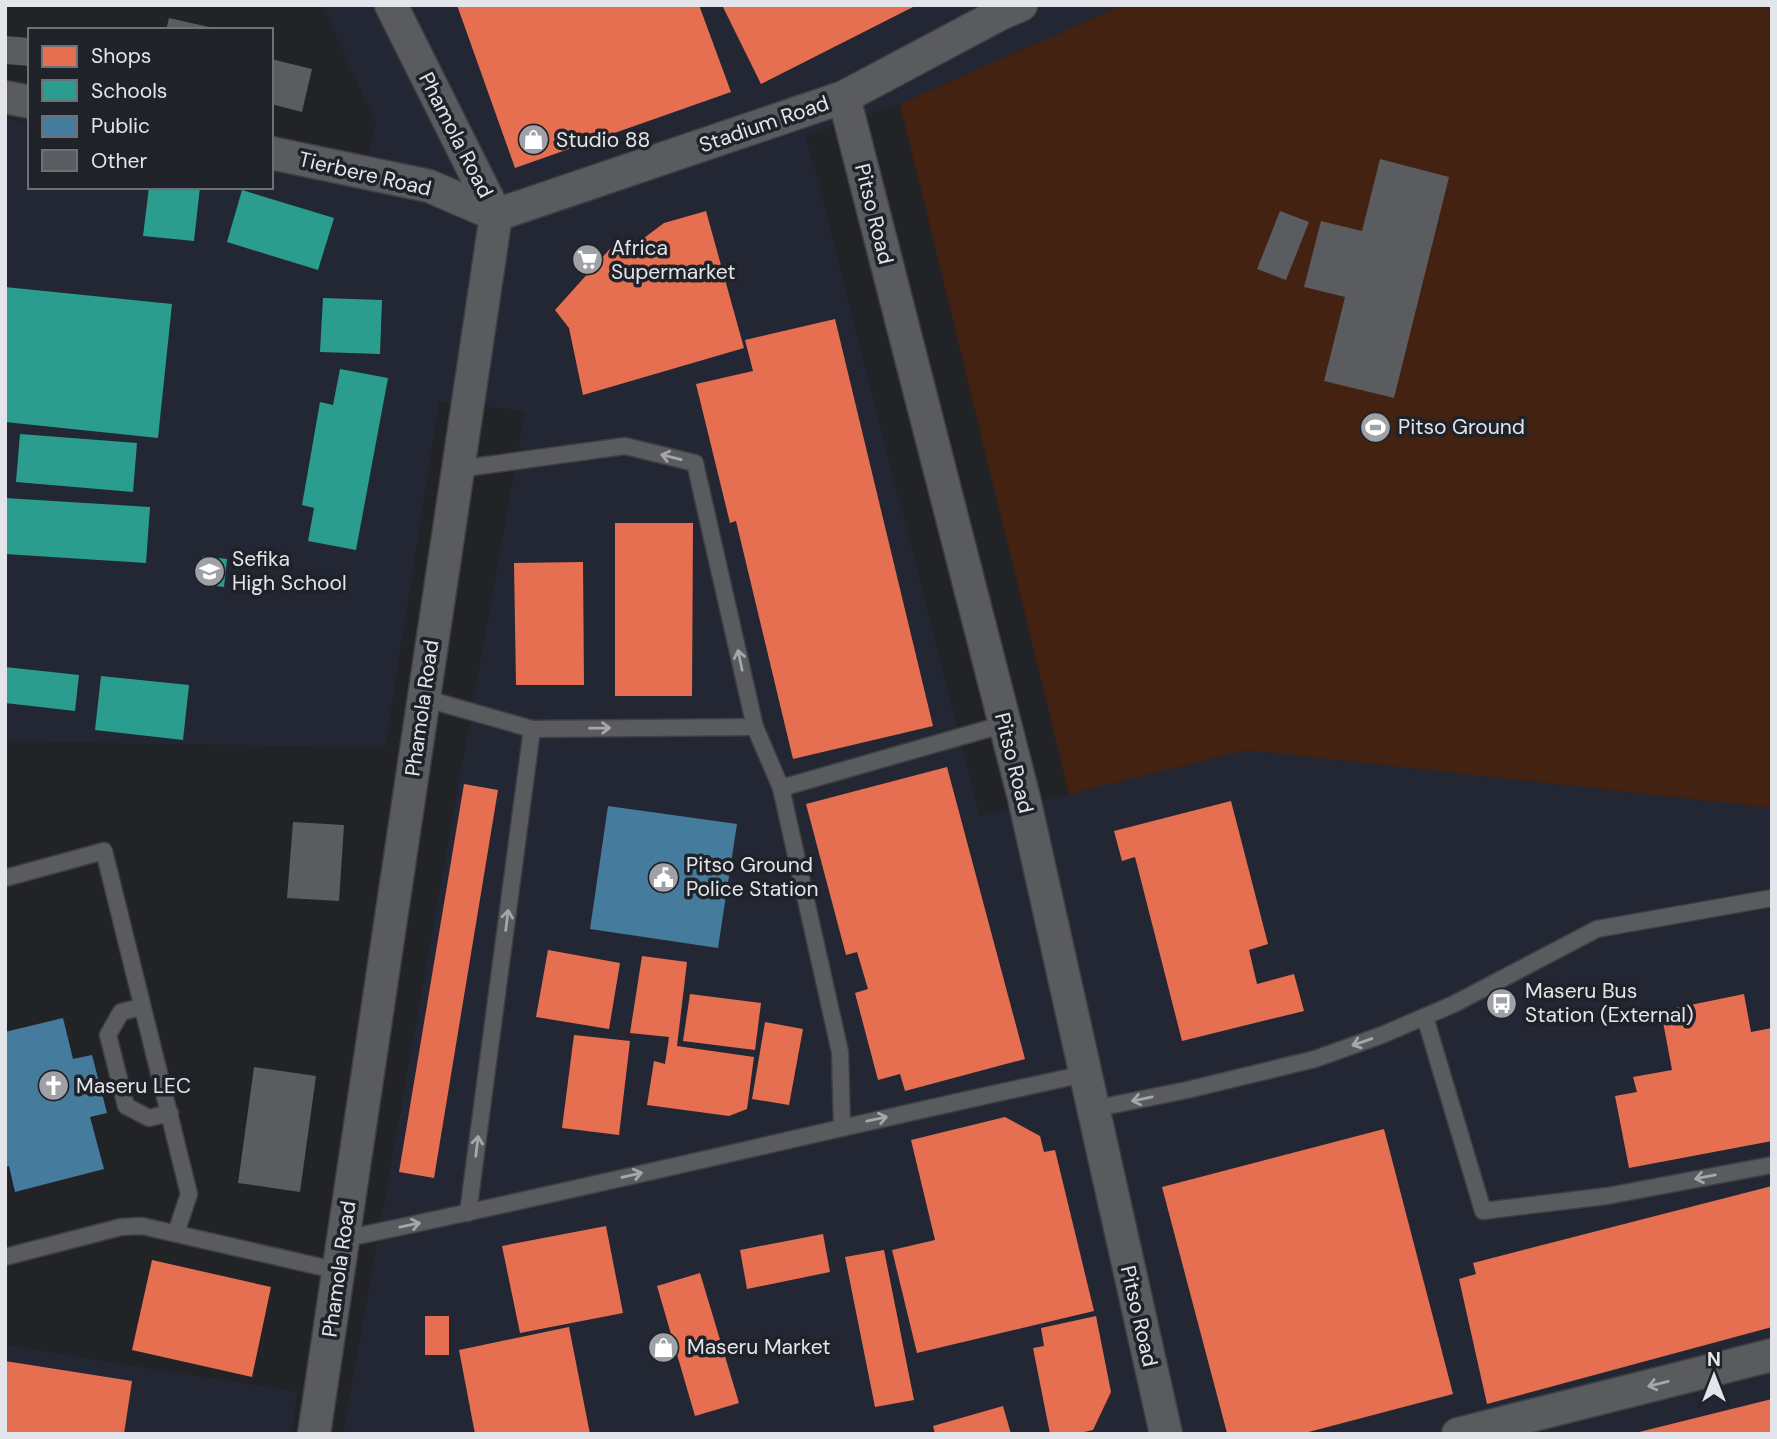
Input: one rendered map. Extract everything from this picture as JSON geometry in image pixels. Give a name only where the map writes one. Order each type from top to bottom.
[{"type":"street","name":"Phamola Road","points":[[314,1434],[496,215],[391,5]]},
{"type":"street","name":"Stadium Road","points":[[496,215],[844,97],[1005,8]]},
{"type":"street","points":[[5,97],[28,102]]},
{"type":"street","name":"Pitso Road","points":[[844,97],[1005,724],[1166,1434]]},
{"type":"street","name":"Tierbere Road","points":[[273,153],[429,186],[496,215]]},
{"type":"street","points":[[1458,1434],[1772,1355]]},
{"type":"lane","points":[[457,469],[625,446],[695,463],[755,727],[781,788],[840,1052],[842,1126]]},
{"type":"lane","points":[[423,698],[532,729],[755,727]]},
{"type":"lane","points":[[781,788],[1005,724]]},
{"type":"lane","points":[[468,1213],[532,729]]},
{"type":"lane","points":[[5,878],[104,851],[189,1194],[176,1233]]},
{"type":"lane","points":[[1093,1109],[1187,1090],[1315,1059],[1425,1017],[1597,929],[1772,898]]},
{"type":"lane","points":[[142,1007],[121,1012],[108,1035],[126,1106],[149,1118],[170,1113]]},
{"type":"lane","points":[[1425,1017],[1483,1211],[1607,1196],[1772,1165]]},
{"type":"lane","points":[[343,1239],[1085,1074]]},
{"type":"lane","points":[[5,1257],[121,1227],[142,1226],[339,1271]]},
{"type":"shaded area","points":[[322,5],[1123,5],[900,104],[806,136],[980,816],[1247,750],[1772,808],[1772,1434],[343,1434],[525,411],[439,402],[385,748],[5,741],[5,118],[28,123],[28,189],[273,189],[273,169],[361,186],[376,124]]},
{"type":"shaded area","name":"Pitso Ground","points":[[1123,5],[1772,5],[1772,808],[1247,750],[1069,794],[900,104]]},
{"type":"shaded area","points":[[5,1345],[298,1392],[291,1434],[5,1434]]},
{"type":"building: Shops","points":[[457,5],[699,5],[731,92],[515,168]]},
{"type":"building: Shops","points":[[722,5],[917,5],[761,84]]},
{"type":"building: Shops","points":[[706,211],[744,348],[583,395],[569,328],[555,310],[617,241],[628,250],[664,223]]},
{"type":"building: Shops","points":[[835,319],[933,726],[793,759],[736,521],[730,523],[696,384],[753,371],[745,340]]},
{"type":"building: Shops","points":[[615,523],[693,523],[692,696],[615,696]]},
{"type":"building: Shops","points":[[583,562],[584,685],[516,685],[514,563]]},
{"type":"building: Shops","points":[[947,767],[1025,1059],[905,1091],[900,1074],[878,1080],[855,993],[868,989],[857,952],[846,955],[806,804]]},
{"type":"building: Shops","points":[[464,784],[498,790],[434,1178],[399,1172]]},
{"type":"building: Shops","points":[[1231,801],[1268,944],[1249,950],[1257,984],[1294,974],[1304,1011],[1182,1041],[1135,857],[1122,861],[1114,831]]},
{"type":"building: Shops","points":[[548,950],[620,963],[609,1029],[536,1017]]},
{"type":"building: Shops","points":[[642,956],[687,962],[677,1046],[754,1057],[747,1109],[729,1116],[647,1105],[654,1061],[665,1064],[669,1037],[630,1033]]},
{"type":"building: Shops","points":[[690,994],[761,1003],[755,1050],[683,1041]]},
{"type":"building: Shops","points":[[1744,994],[1751,1032],[1772,1028],[1772,1141],[1629,1168],[1615,1096],[1637,1092],[1633,1077],[1672,1070],[1661,1011]]},
{"type":"building: Shops","points":[[765,1022],[803,1029],[789,1105],[752,1099]]},
{"type":"building: Shops","points":[[574,1035],[630,1041],[619,1135],[562,1128]]},
{"type":"building: Shops","points":[[1005,1117],[1040,1136],[1044,1152],[1055,1150],[1094,1311],[917,1353],[892,1250],[935,1240],[911,1140]]},
{"type":"building: Shops","points":[[1384,1129],[1453,1394],[1301,1434],[1227,1433],[1162,1187]]},
{"type":"building: Shops","points":[[1772,1186],[1772,1327],[1487,1404],[1459,1279],[1476,1274],[1473,1263]]},
{"type":"building: Shops","points":[[606,1226],[623,1313],[520,1333],[502,1246]]},
{"type":"building: Shops","points":[[823,1234],[830,1272],[747,1289],[740,1250]]},
{"type":"building: Shops","points":[[884,1250],[914,1400],[875,1407],[845,1257]]},
{"type":"building: Shops","points":[[152,1260],[271,1287],[252,1377],[132,1350]]},
{"type":"building: Shops","points":[[700,1273],[739,1403],[695,1416],[657,1286]]},
{"type":"building: Shops","points":[[425,1316],[449,1316],[449,1355],[425,1355]]},
{"type":"building: Shops","points":[[1096,1316],[1111,1392],[1093,1430],[1075,1434],[1050,1434],[1033,1348],[1044,1346],[1041,1328]]},
{"type":"building: Shops","points":[[569,1327],[590,1434],[475,1434],[459,1350]]},
{"type":"building: Shops","points":[[5,1361],[132,1381],[124,1434],[5,1434]]},
{"type":"building: Shops","points":[[1772,1399],[1772,1434],[1635,1434],[1635,1433]]},
{"type":"building: Shops","points":[[1003,1406],[1011,1434],[935,1434],[933,1426]]},
{"type":"building: Schools","points":[[149,189],[200,189],[194,241],[143,236]]},
{"type":"building: Schools","points":[[242,190],[334,218],[318,270],[227,242]]},
{"type":"building: Schools","points":[[5,287],[172,304],[158,438],[5,422]]},
{"type":"building: Schools","points":[[323,298],[382,300],[380,354],[320,352]]},
{"type":"building: Schools","points":[[340,369],[388,378],[356,550],[308,541],[314,508],[302,505],[320,402],[333,405]]},
{"type":"building: Schools","points":[[20,434],[137,443],[133,492],[16,482]]},
{"type":"building: Schools","points":[[5,498],[150,507],[146,563],[5,554]]},
{"type":"building: Schools","points":[[203,556],[227,559],[224,587],[200,584]]},
{"type":"building: Schools","points":[[5,667],[79,675],[75,711],[5,703]]},
{"type":"building: Schools","points":[[101,676],[189,685],[183,740],[95,730]]},
{"type":"building: Public","name":"Pitso Ground Police Station","points":[[608,806],[737,824],[718,948],[590,929]]},
{"type":"building: Public","name":"Maseru LEC","points":[[63,1018],[73,1059],[92,1055],[107,1113],[90,1117],[104,1169],[15,1192],[9,1166],[5,1167],[5,1032]]},
{"type":"building: Other","points":[[169,18],[214,28],[166,28]]},
{"type":"building: Other","points":[[5,36],[28,38],[28,66],[5,64]]},
{"type":"building: Other","points":[[273,59],[312,69],[302,112],[273,105]]},
{"type":"building: Other","points":[[1380,159],[1449,177],[1394,398],[1324,381],[1345,297],[1304,287],[1321,221],[1362,231]]},
{"type":"building: Other","points":[[1280,211],[1309,222],[1286,280],[1257,269]]},
{"type":"building: Other","points":[[293,822],[344,825],[339,901],[287,898]]},
{"type":"building: Other","points":[[254,1067],[316,1076],[300,1192],[238,1183]]},
{"type":"place","name":"Studio 88","points":[[533,140]]},
{"type":"place","name":"Africa Supermarket","points":[[588,260]]},
{"type":"place","name":"Pitso Ground","points":[[1375,427]]},
{"type":"place","name":"Sefika High School","points":[[209,571]]},
{"type":"place","name":"Pitso Ground Police Station","points":[[663,877]]},
{"type":"place","name":"Maseru Bus Station (External)","points":[[1502,1003]]},
{"type":"place","name":"Maseru LEC","points":[[53,1086]]},
{"type":"place","name":"Maseru Market","points":[[664,1347]]}]
